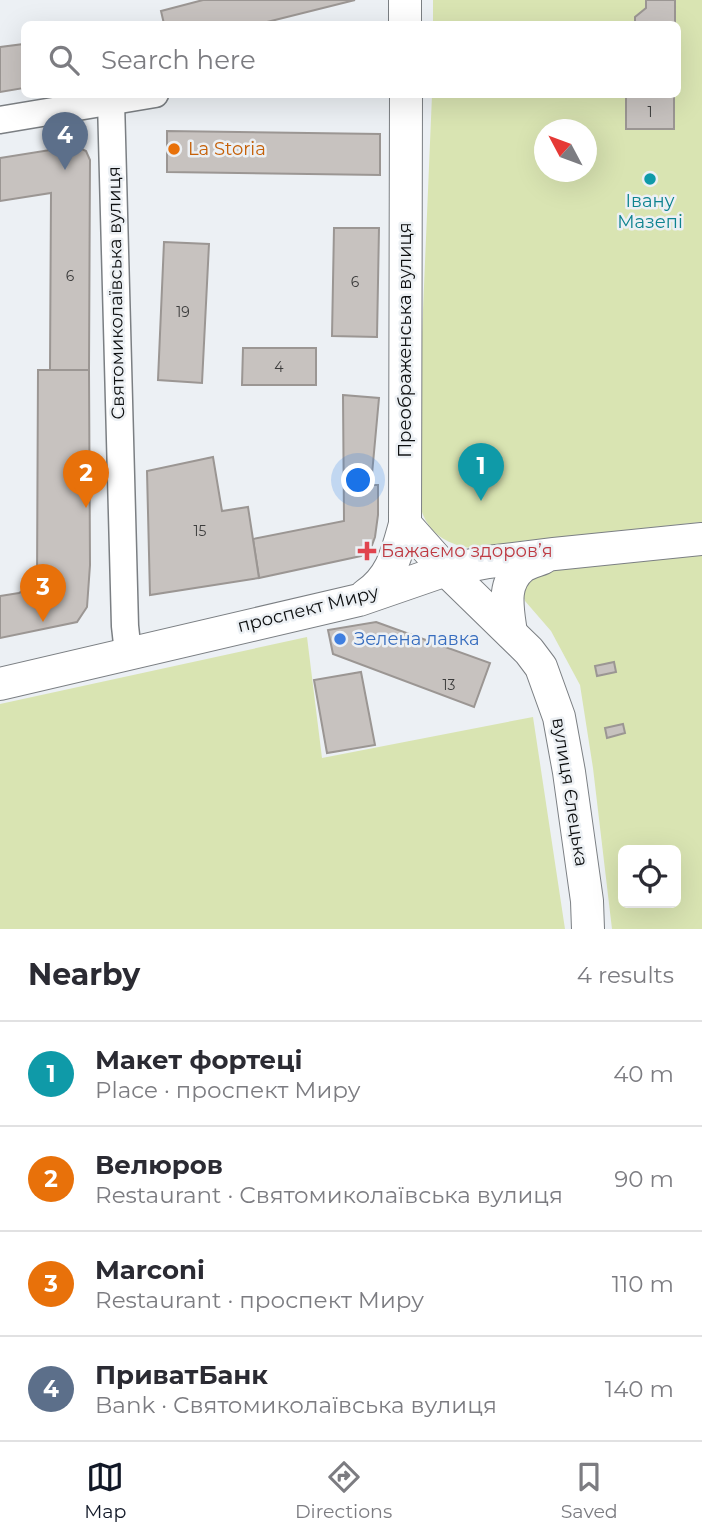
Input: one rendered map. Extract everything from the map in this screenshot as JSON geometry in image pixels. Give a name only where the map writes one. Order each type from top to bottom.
[{"type":"main road","points":[[405,0],[405,21]]},
{"type":"main road","name":"Преображенська вулиця","points":[[359,600],[376,588],[390,570],[405,524],[406,98]]},
{"type":"main road","points":[[405,524],[446,570]]},
{"type":"main road","name":"проспект Миру","points":[[0,684],[359,600],[446,570],[554,554],[702,539]]},
{"type":"main road","points":[[511,633],[507,592],[513,576],[524,565],[554,554]]},
{"type":"main road","name":"вулиця Єлецька","points":[[446,570],[529,651],[541,667],[559,717],[569,772],[587,901],[588,929]]},
{"type":"street","points":[[0,120],[130,98]]},
{"type":"street","name":"Святомиколаївська вулиця","points":[[111,101],[128,653]]},
{"type":"green space","points":[[433,0],[702,0],[702,522],[473,548],[457,545],[435,532],[425,519],[416,477],[432,98],[681,98],[681,21],[433,21]]},
{"type":"green space","points":[[702,554],[702,929],[612,929],[580,685],[551,631],[525,601],[522,593],[523,582],[538,570]]},
{"type":"green space","points":[[307,637],[322,758],[533,717],[565,929],[0,929],[0,704]]},
{"type":"building","points":[[203,0],[355,0],[271,21],[163,21],[161,11]]},
{"type":"building","points":[[646,0],[675,0],[675,21],[635,21],[635,17],[646,8]]},
{"type":"building","points":[[21,44],[21,88],[0,92],[0,47]]},
{"type":"building","points":[[626,98],[674,98],[674,129],[626,129]]},
{"type":"building","points":[[167,131],[380,134],[380,175],[167,172]]},
{"type":"building","points":[[75,146],[86,151],[90,160],[89,370],[50,370],[51,193],[0,201],[0,158]]},
{"type":"building","points":[[334,228],[379,228],[377,337],[332,336]]},
{"type":"building","points":[[164,242],[209,244],[202,383],[158,380]]},
{"type":"building","points":[[243,348],[316,348],[316,385],[242,385]]},
{"type":"building","points":[[38,370],[89,370],[90,565],[87,607],[77,622],[0,638],[0,596],[19,593],[37,584]]},
{"type":"building","points":[[343,395],[379,398],[371,485],[378,485],[378,515],[371,548],[361,556],[259,578],[253,539],[344,521]]},
{"type":"building","points":[[213,457],[222,511],[248,507],[259,578],[150,595],[147,471]]},
{"type":"building","points":[[376,622],[490,663],[474,707],[333,654],[328,630]]},
{"type":"building","points":[[614,662],[616,672],[597,676],[595,666]]},
{"type":"building","points":[[361,672],[375,745],[327,753],[314,680]]},
{"type":"building","points":[[623,724],[625,733],[607,738],[605,728]]},
{"type":"place","name":"La Storia","points":[[174,149]]},
{"type":"place","name":"ПриватБанк","points":[[65,170]]},
{"type":"place","name":"Івану Мазепі","points":[[650,179]]},
{"type":"place","name":"Макет фортеці","points":[[481,501]]},
{"type":"place","name":"Велюров","points":[[86,508]]},
{"type":"place","name":"Бажаємо здоров’я","points":[[367,551]]},
{"type":"place","name":"Marconi","points":[[43,622]]},
{"type":"place","name":"Зелена лавка","points":[[340,639]]}]
